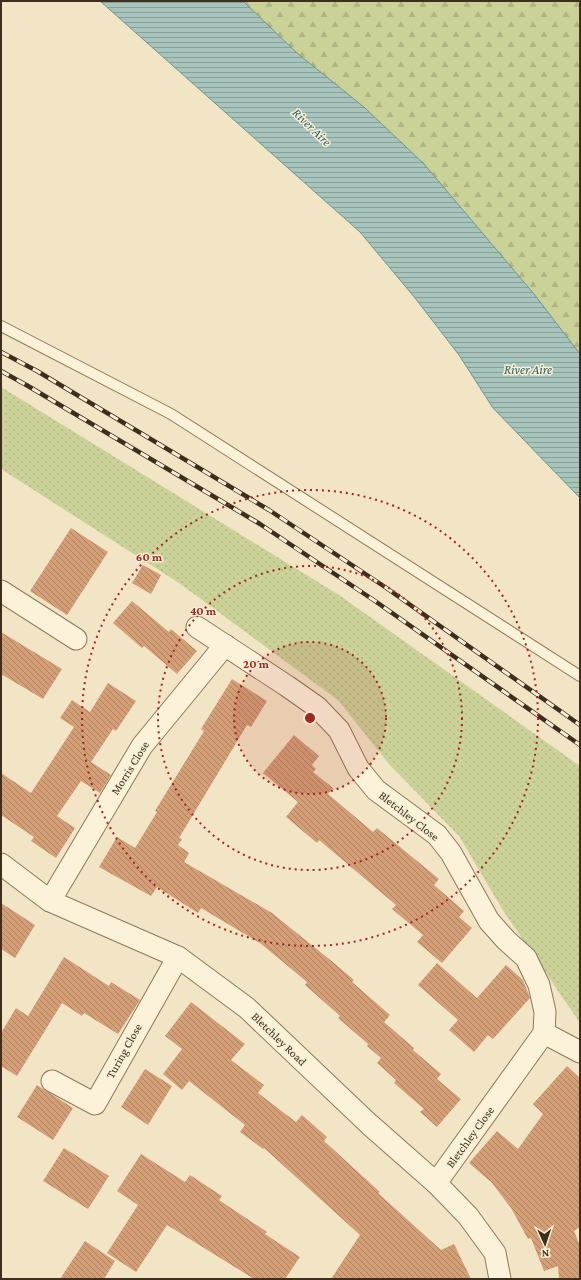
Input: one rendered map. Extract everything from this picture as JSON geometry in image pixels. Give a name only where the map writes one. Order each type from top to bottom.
[{"type":"street","points":[[1,591],[76,639]]},
{"type":"street","name":"Bletchley Close","points":[[197,628],[225,645],[316,707],[339,730],[358,768],[376,790],[438,836],[451,852],[489,921],[506,940],[526,958],[539,985],[545,1012],[544,1033],[436,1183]]},
{"type":"street","name":"Morris Close","points":[[50,901],[142,746],[225,645]]},
{"type":"street","name":"Bletchley Road","points":[[1,864],[50,901],[178,957],[247,1008],[369,1124],[436,1183],[468,1216],[495,1253],[500,1279]]},
{"type":"street","name":"Turing Close","points":[[52,1081],[95,1104],[178,957]]},
{"type":"street","points":[[544,1033],[580,1052]]},
{"type":"lane","points":[[1,326],[171,414],[580,676]]},
{"type":"green space","points":[[243,1],[580,1],[580,354],[534,294],[424,164],[365,108],[297,53]]},
{"type":"green space","points":[[1,387],[339,595],[580,766],[580,1023],[504,912],[459,836],[389,764],[338,700],[179,583],[1,469]]},
{"type":"water","name":"River Aire","points":[[100,1],[243,1],[297,53],[365,108],[424,164],[534,294],[580,354],[580,498],[493,408],[459,355],[415,298],[360,232]]},
{"type":"building","points":[[71,528],[108,552],[67,615],[30,591]]},
{"type":"building","points":[[143,565],[161,575],[151,594],[132,583]]},
{"type":"building","points":[[132,601],[169,632],[171,629],[197,651],[177,674],[144,646],[142,648],[113,623]]},
{"type":"building","points":[[1,632],[62,669],[43,699],[1,674]]},
{"type":"building","points":[[232,679],[267,701],[251,727],[247,725],[179,838],[182,839],[178,845],[189,853],[184,862],[272,913],[354,980],[352,982],[390,1015],[384,1022],[441,1074],[437,1079],[461,1099],[437,1127],[420,1112],[424,1109],[394,1083],[396,1080],[377,1063],[381,1058],[367,1046],[368,1044],[338,1018],[340,1016],[305,985],[307,982],[260,943],[201,908],[198,913],[157,887],[151,896],[99,867],[117,837],[135,848],[157,812],[155,811],[204,731],[201,729]]},
{"type":"building","points":[[108,683],[136,701],[116,731],[113,729],[91,762],[111,775],[100,793],[81,781],[57,816],[75,828],[56,858],[31,841],[34,837],[1,815],[1,773],[31,793],[74,727],[60,718],[72,700],[90,712]]},
{"type":"building","points":[[294,735],[319,756],[312,765],[316,769],[313,772],[333,788],[328,794],[373,832],[377,828],[439,879],[434,885],[464,911],[459,917],[472,928],[442,963],[417,942],[423,935],[392,909],[396,905],[319,840],[317,843],[286,817],[298,802],[263,773]]},
{"type":"building","points":[[1,903],[35,925],[15,958],[1,949]]},
{"type":"building","points":[[64,957],[109,986],[111,982],[140,1000],[118,1034],[84,1013],[82,1016],[62,1003],[17,1076],[1,1066],[1,1033],[16,1008],[28,1016]]},
{"type":"building","points":[[437,963],[477,998],[506,965],[523,980],[530,998],[493,1039],[488,1035],[474,1052],[449,1030],[458,1020],[418,985]]},
{"type":"building","points":[[191,1002],[245,1044],[231,1060],[264,1085],[258,1093],[296,1122],[302,1115],[327,1137],[324,1141],[380,1192],[378,1193],[441,1250],[454,1244],[471,1279],[331,1279],[360,1235],[264,1148],[263,1149],[240,1132],[245,1125],[189,1081],[182,1090],[163,1074],[182,1049],[165,1036]]},
{"type":"building","points":[[567,1066],[580,1078],[580,1227],[574,1231],[580,1246],[580,1279],[559,1279],[558,1266],[544,1271],[531,1238],[528,1239],[511,1208],[492,1183],[469,1163],[497,1131],[518,1149],[543,1114],[533,1104]]},
{"type":"building","points":[[145,1069],[172,1086],[148,1125],[121,1107]]},
{"type":"building","points":[[37,1085],[73,1108],[53,1140],[17,1117]]},
{"type":"building","points":[[64,1148],[109,1176],[88,1209],[43,1181]]},
{"type":"building","points":[[141,1154],[185,1182],[190,1175],[222,1196],[219,1200],[267,1232],[265,1234],[300,1257],[285,1279],[254,1279],[167,1225],[136,1272],[107,1253],[138,1205],[117,1191]]},
{"type":"building","points":[[85,1241],[115,1261],[104,1279],[60,1279]]},
{"type":"railway","points":[[1,352],[37,371],[269,510],[385,587],[580,725]]},
{"type":"railway","points":[[1,371],[260,524],[375,601],[580,745]]}]
